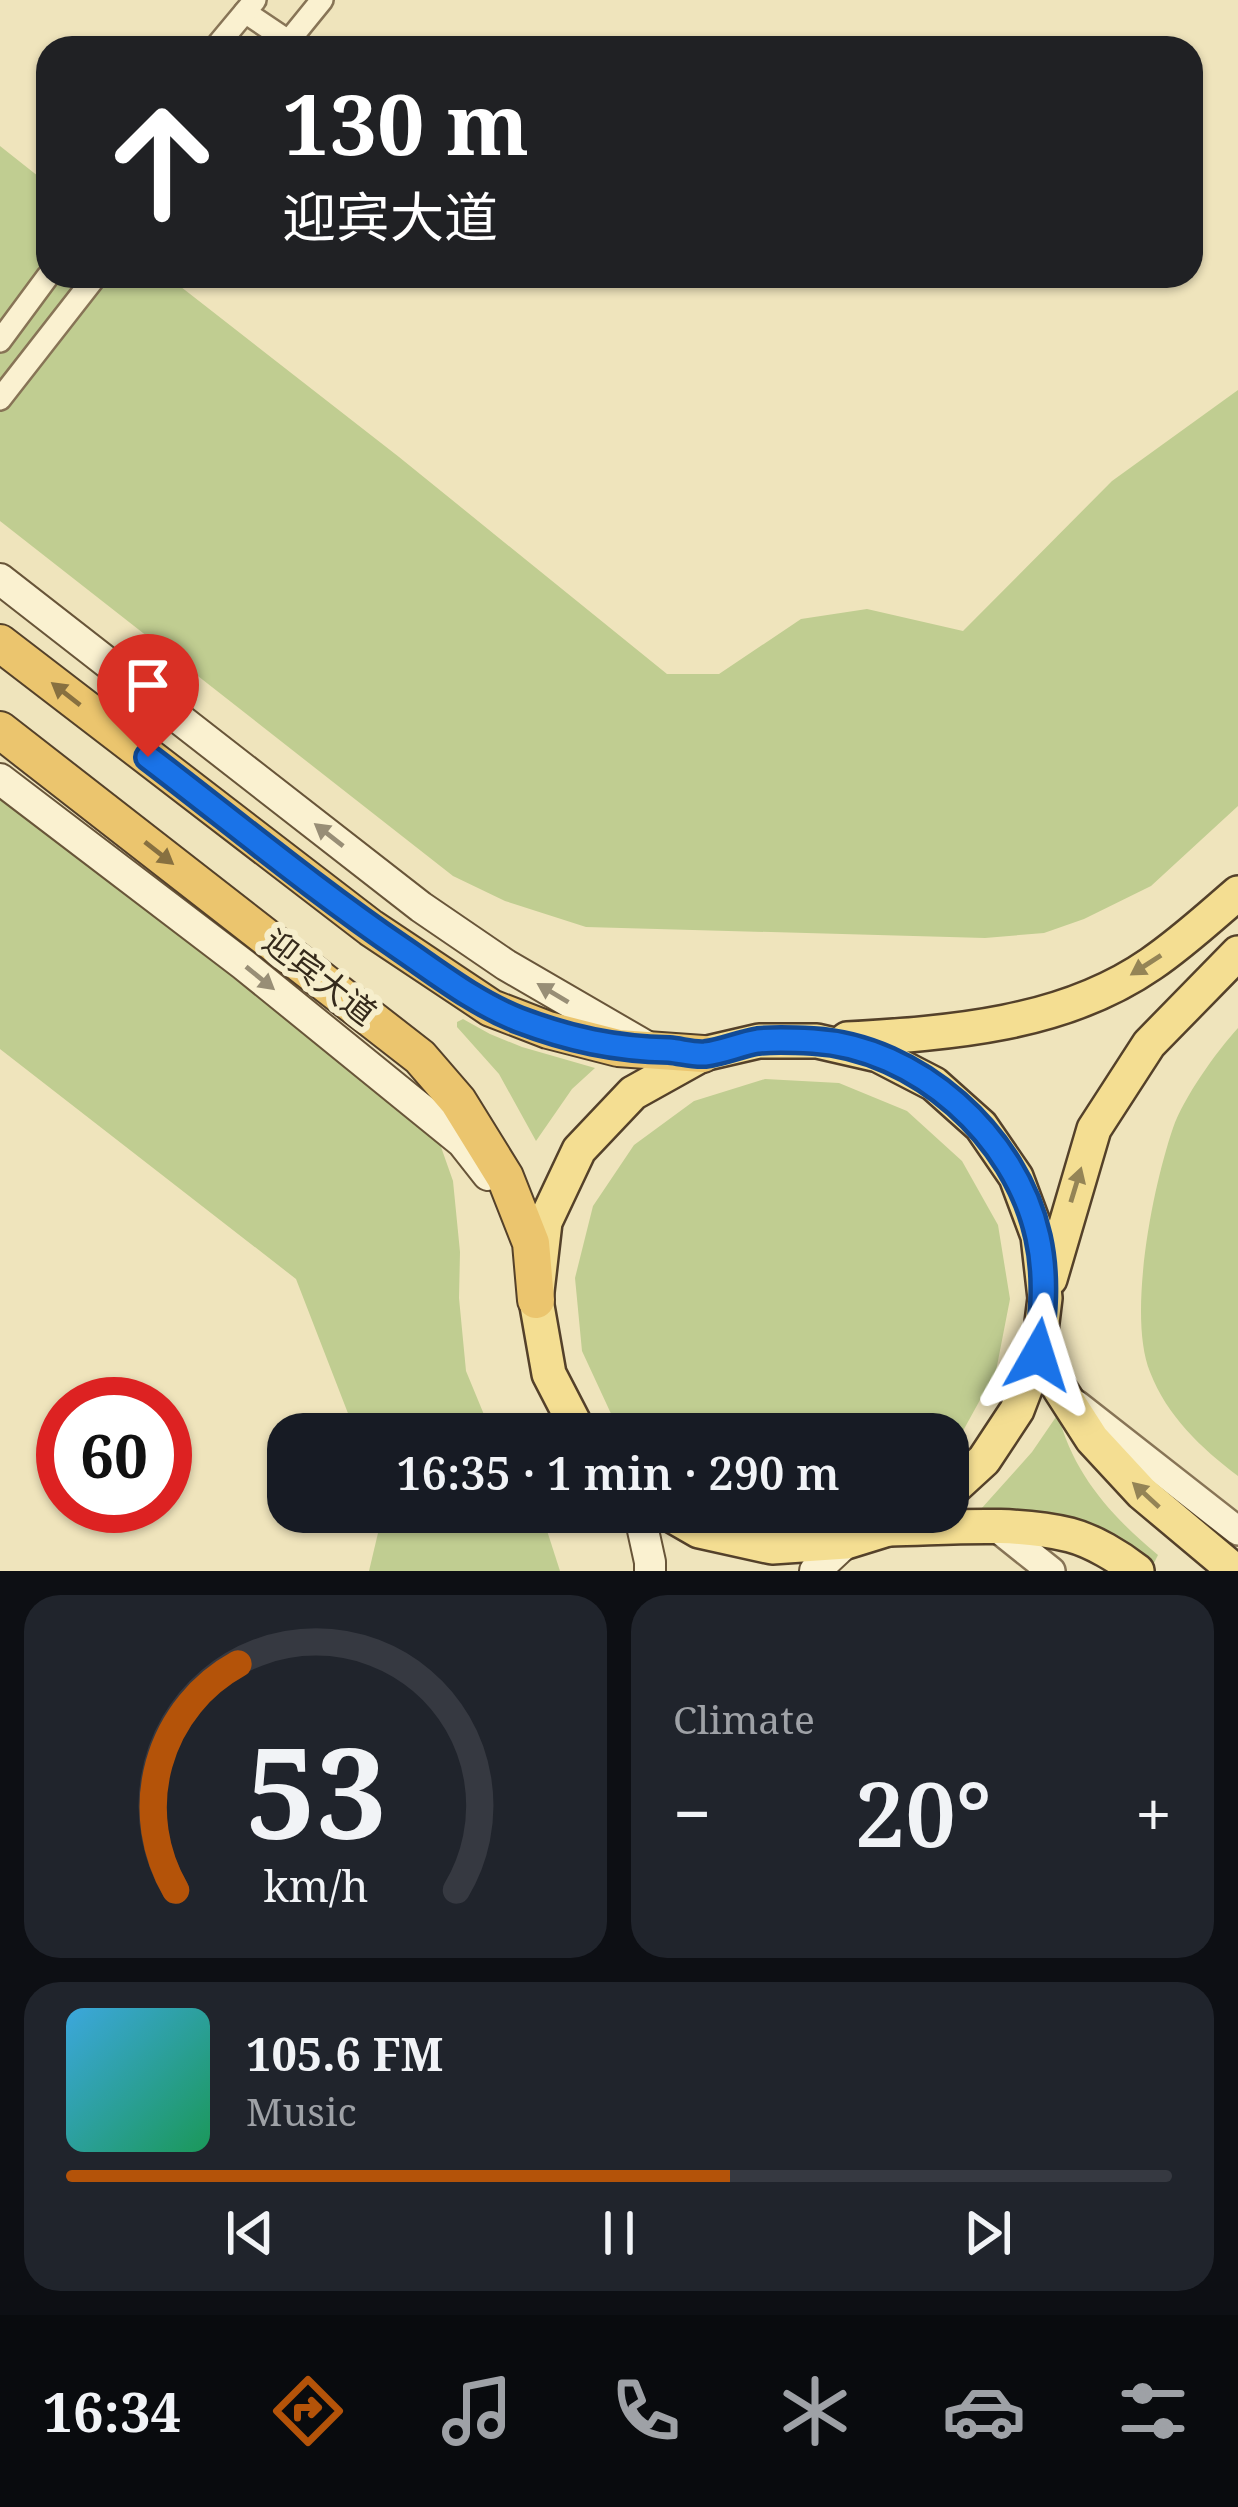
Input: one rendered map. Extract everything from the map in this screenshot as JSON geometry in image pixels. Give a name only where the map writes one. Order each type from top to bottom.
[{"type":"highway","name":"迎宾大道","points":[[0,644],[371,928],[491,1008],[548,1030],[618,1048],[703,1054]]},
{"type":"highway","name":"迎宾大道","points":[[0,730],[420,1057],[458,1101],[505,1177],[531,1244],[536,1300]]},
{"type":"main road","points":[[0,579],[421,907],[506,965],[654,1051]]},
{"type":"main road","points":[[0,779],[244,965],[461,1142],[517,1211]]},
{"type":"main road","points":[[569,1413],[549,1374],[536,1300],[545,1222],[580,1150],[633,1093],[703,1054],[759,1041],[941,1033],[1068,1006],[1150,965],[1238,892]]},
{"type":"main road","points":[[969,1474],[984,1460],[1017,1410],[1038,1355],[1045,1298],[1094,1129],[1149,1044],[1238,953]]},
{"type":"main road","points":[[818,1041],[878,1055],[934,1084],[981,1126],[1016,1177],[1038,1236],[1045,1298]]},
{"type":"main road","points":[[1038,1355],[1092,1439],[1142,1493],[1235,1571]]},
{"type":"main road","points":[[969,1528],[1072,1536],[1137,1571]]},
{"type":"main road","points":[[643,1533],[650,1571]]},
{"type":"main road","points":[[708,1533],[772,1547],[846,1542],[875,1533]]},
{"type":"main road","points":[[815,1571],[846,1542]]},
{"type":"street","points":[[293,36],[322,0]]},
{"type":"street","points":[[225,36],[250,6],[278,36]]},
{"type":"street","points":[[0,341],[39,288]]},
{"type":"street","points":[[0,399],[87,288]]},
{"type":"street","points":[[1059,1391],[1238,1531]]},
{"type":"street","points":[[997,1528],[1052,1571]]},
{"type":"green space","points":[[0,146],[36,174],[36,288],[182,288],[667,674],[719,674],[801,619],[867,609],[963,631],[1112,481],[1238,390],[1238,806],[1151,886],[1044,933],[985,938],[586,927],[505,901],[453,876],[0,521]]},
{"type":"green space","points":[[0,786],[435,1130],[453,1181],[466,1371],[483,1413],[348,1413],[296,1279],[0,1049]]},
{"type":"green space","points":[[463,1019],[522,1047],[595,1068],[572,1089],[536,1141],[499,1074],[457,1027]]},
{"type":"green space","points":[[1238,1028],[1238,1476],[1198,1442],[1166,1403],[1150,1372],[1141,1318],[1145,1250],[1173,1128],[1201,1075]]},
{"type":"green space","points":[[765,1079],[839,1083],[907,1111],[962,1161],[998,1225],[1010,1299],[996,1371],[969,1420],[969,1413],[611,1413],[582,1351],[575,1278],[593,1206],[634,1145],[694,1101]]},
{"type":"green space","points":[[1058,1414],[1084,1475],[1110,1510],[1158,1555],[1154,1563],[1111,1534],[1075,1519],[981,1509],[1032,1452]]},
{"type":"green space","points":[[378,1533],[548,1533],[560,1571],[369,1571]]},
{"type":"route","points":[[148,757],[371,928],[491,1008],[570,1037],[638,1051],[703,1054],[759,1041],[818,1041],[878,1055],[934,1084],[981,1126],[1016,1177],[1038,1236],[1045,1298],[1038,1355]]}]
